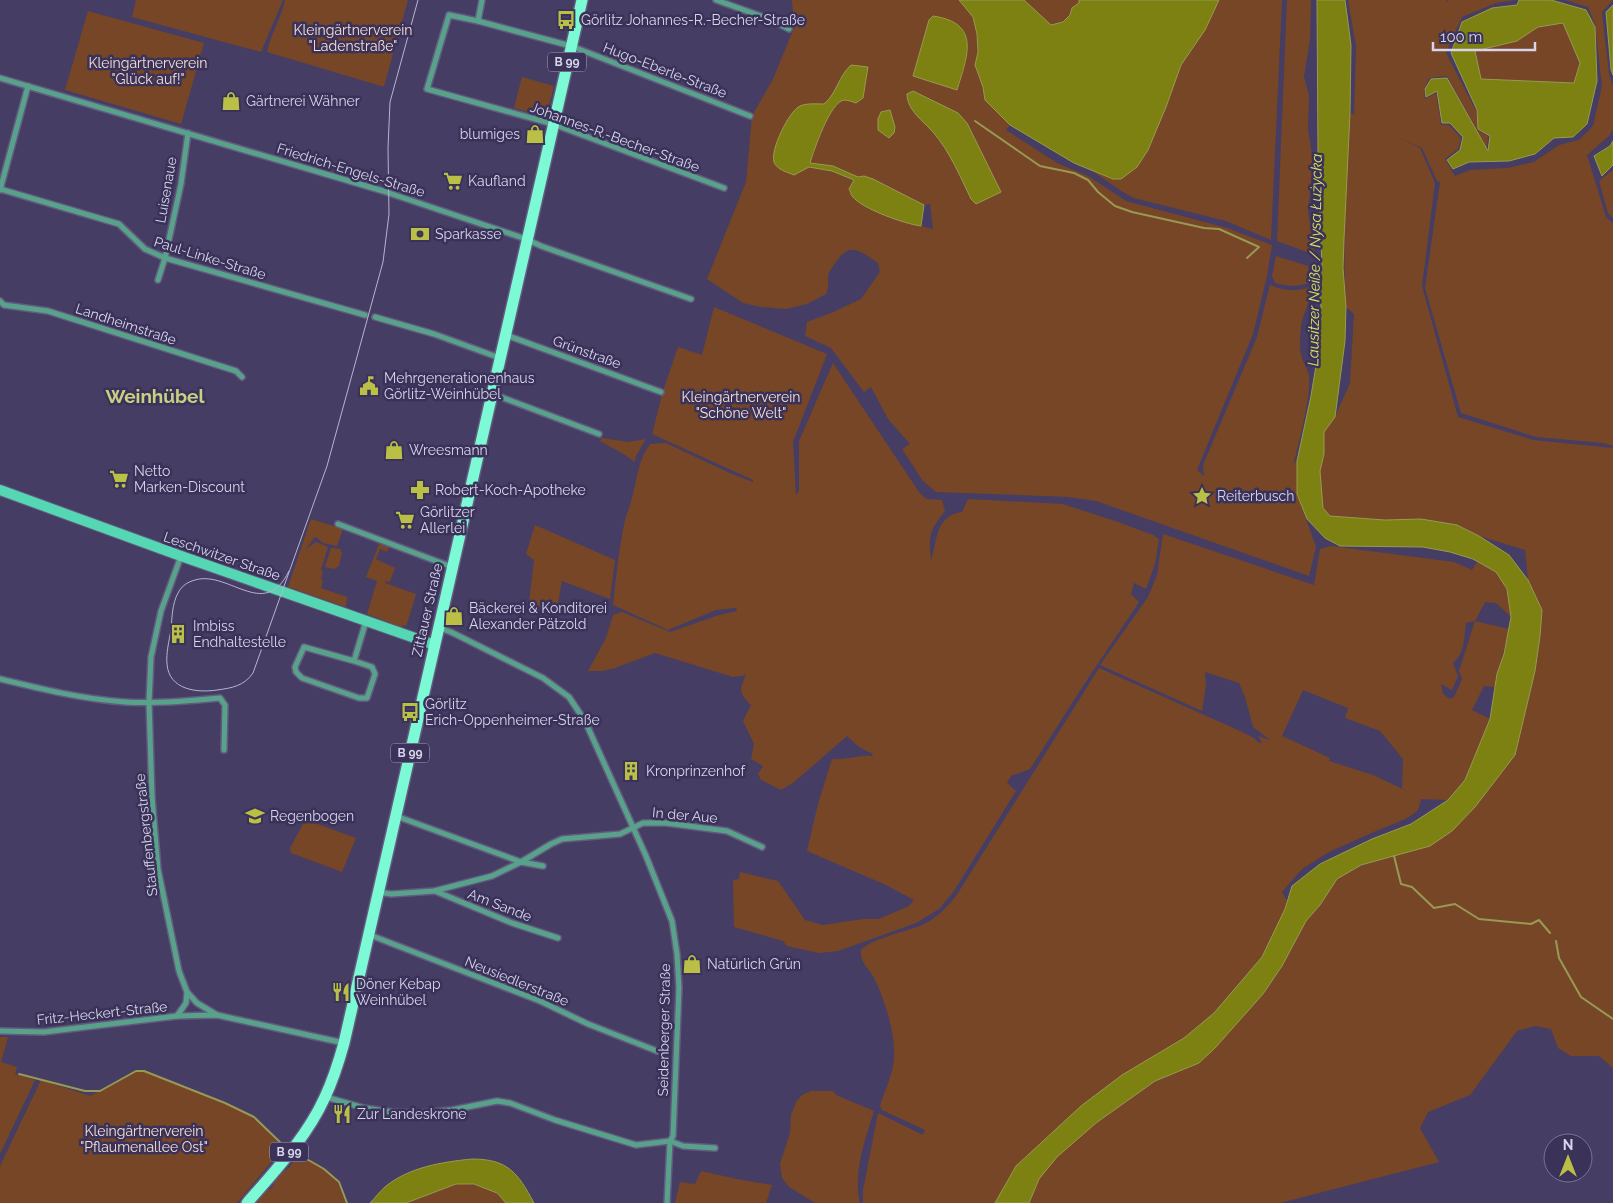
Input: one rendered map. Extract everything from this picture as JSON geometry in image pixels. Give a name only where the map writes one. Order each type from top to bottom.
[{"type":"main road","name":"Zittauer Straße","points":[[247,1203],[311,1123],[325,1097],[344,1043],[582,0]]},
{"type":"street","points":[[478,20],[482,0]]},
{"type":"street","points":[[716,0],[769,19],[789,30]]},
{"type":"street","name":"Johannes-R.-Becher-Straße","points":[[571,46],[478,20],[449,15],[426,89],[553,124],[724,188]]},
{"type":"street","name":"Hugo-Eberle-Straße","points":[[571,46],[750,116]]},
{"type":"street","name":"Friedrich-Engels-Straße","points":[[0,78],[385,192],[526,239],[691,299]]},
{"type":"street","points":[[0,189],[28,86]]},
{"type":"street","name":"Luisenaue","points":[[158,280],[165,258],[181,184],[188,133]]},
{"type":"street","name":"Paul-Linke-Straße","points":[[0,189],[119,224],[145,249],[165,258],[365,316]]},
{"type":"street","name":"Landheimstraße","points":[[0,302],[4,305],[40,309],[69,317],[236,371],[242,377]]},
{"type":"street","points":[[375,317],[434,334],[500,358]]},
{"type":"street","name":"Grünstraße","points":[[506,334],[661,392]]},
{"type":"street","points":[[492,394],[599,434]]},
{"type":"street","name":"Leschwitzer Straße","points":[[0,490],[435,645]]},
{"type":"street","points":[[338,524],[453,567]]},
{"type":"street","name":"Stauffenbergstraße","points":[[181,556],[161,611],[152,656],[149,702],[150,761],[158,869],[174,950],[187,992]]},
{"type":"street","points":[[354,660],[366,621]]},
{"type":"street","name":"Seidenberger Straße","points":[[439,628],[451,632],[543,678],[569,697],[585,722],[646,856],[672,921],[677,954],[679,988],[673,1136],[670,1141],[667,1203]]},
{"type":"street","points":[[304,647],[354,660],[372,667],[375,674],[368,698],[360,698],[302,678],[296,672],[295,667],[304,647]]},
{"type":"street","points":[[0,679],[75,696],[124,702],[220,698],[224,705],[224,750]]},
{"type":"street","points":[[396,816],[521,862],[544,866]]},
{"type":"street","name":"In der Aue","points":[[521,862],[562,839],[620,834],[643,823],[666,823],[727,830],[762,847]]},
{"type":"street","name":"Am Sande","points":[[378,892],[391,894],[434,891],[492,876],[521,862]]},
{"type":"street","name":"Am Sande","points":[[434,891],[512,923],[558,938]]},
{"type":"street","name":"Neusiedlerstraße","points":[[368,934],[540,1001],[588,1024],[657,1050]]},
{"type":"street","name":"Fritz-Heckert-Straße","points":[[187,992],[197,1003],[217,1015]]},
{"type":"street","name":"Fritz-Heckert-Straße","points":[[177,1016],[186,1003],[187,992]]},
{"type":"street","name":"Fritz-Heckert-Straße","points":[[0,1032],[44,1032],[177,1016],[217,1015],[344,1043]]},
{"type":"street","points":[[325,1097],[364,1108],[420,1113],[452,1110],[497,1101],[510,1103],[555,1120],[636,1146],[670,1141],[683,1146],[715,1148]]},
{"type":"green space","points":[[136,0],[283,0],[261,52],[132,17]]},
{"type":"green space","name":"Kleingärtnerverein \"Ladenstraße\"","points":[[285,0],[408,0],[384,86],[267,52]]},
{"type":"green space","points":[[792,0],[959,0],[973,17],[977,34],[978,52],[975,65],[983,87],[985,100],[1010,125],[1006,130],[1057,163],[1088,176],[1126,201],[1227,228],[1272,245],[1267,276],[1253,334],[1197,470],[1204,476],[1203,465],[1257,337],[1270,285],[1290,290],[1310,287],[1310,297],[1302,322],[1300,343],[1300,351],[1309,376],[1308,396],[1294,463],[1297,461],[1297,494],[1316,547],[1309,576],[1096,501],[1068,497],[936,492],[923,481],[902,449],[910,444],[888,419],[871,387],[864,392],[831,348],[805,336],[807,322],[861,299],[880,272],[878,263],[861,252],[851,250],[841,255],[829,274],[826,294],[807,304],[786,309],[743,303],[707,279],[746,182],[752,116],[773,79],[794,28]],"holes":[[[911,109],[967,123],[1000,192],[971,199],[950,154],[934,133]],[[833,166],[858,177],[864,176],[873,179],[924,205],[930,204],[933,229],[901,220],[871,207],[852,196],[849,189],[854,180],[832,171],[816,168]]]},
{"type":"green space","points":[[1024,0],[1079,0],[1080,3],[1072,8],[1070,15],[1063,22],[1050,25]]},
{"type":"green space","points":[[1181,0],[1282,0],[1271,240],[1226,221],[1134,198],[1092,171],[1074,163]]},
{"type":"green space","points":[[1287,0],[1311,0],[1310,39],[1304,77],[1309,96],[1308,129],[1313,162],[1308,211],[1315,255],[1277,241]]},
{"type":"green space","points":[[1348,0],[1446,0],[1446,3],[1448,0],[1515,0],[1496,3],[1462,17],[1446,53],[1476,111],[1478,130],[1488,136],[1487,148],[1447,76],[1429,78],[1424,90],[1425,99],[1436,93],[1441,125],[1449,125],[1461,138],[1458,149],[1445,159],[1455,176],[1470,170],[1507,168],[1534,162],[1559,145],[1579,140],[1593,126],[1602,86],[1595,24],[1588,7],[1565,0],[1613,0],[1602,12],[1609,74],[1613,86],[1613,129],[1609,136],[1587,155],[1606,217],[1613,223],[1613,446],[1603,443],[1536,437],[1461,413],[1425,288],[1440,182],[1437,181],[1422,148],[1397,137],[1420,148],[1435,183],[1422,286],[1458,417],[1533,440],[1613,448],[1613,1068],[1599,1056],[1571,1056],[1558,1048],[1551,1029],[1535,1026],[1517,1031],[1470,1095],[1428,1112],[1420,1128],[1439,1162],[1280,1203],[1029,1203],[1039,1179],[1057,1156],[1096,1123],[1155,1081],[1199,1063],[1215,1048],[1263,994],[1282,966],[1306,921],[1320,905],[1337,879],[1361,865],[1388,858],[1452,831],[1475,807],[1515,755],[1535,671],[1542,610],[1528,580],[1525,550],[1479,536],[1457,525],[1421,519],[1385,520],[1330,516],[1323,509],[1320,471],[1324,454],[1324,432],[1335,417],[1350,383],[1354,314],[1346,307],[1344,258],[1347,162],[1350,113],[1354,115],[1356,46]]},
{"type":"green space","name":"Kleingärtnerverein \"Glück auf!\"","points":[[88,11],[204,43],[181,124],[65,90]]},
{"type":"green space","points":[[1563,23],[1580,63],[1574,83],[1481,79],[1475,51],[1517,41],[1538,27]]},
{"type":"green space","points":[[522,77],[554,86],[546,117],[514,108]]},
{"type":"green space","points":[[1613,170],[1613,218],[1608,213],[1599,181]]},
{"type":"green space","points":[[1276,256],[1308,266],[1309,283],[1292,286],[1275,283],[1272,276]]},
{"type":"green space","name":"Kleingärtnerverein \"Schöne Welt\"","points":[[714,307],[827,354],[793,442],[796,495],[799,491],[799,441],[833,363],[919,492],[926,499],[942,500],[945,511],[931,533],[931,560],[942,523],[953,514],[962,512],[968,499],[1063,504],[1118,522],[1159,539],[1155,564],[1146,589],[1134,583],[1131,594],[1139,602],[1030,769],[1011,776],[1007,783],[1016,791],[954,891],[939,909],[916,923],[838,951],[819,953],[787,946],[783,941],[734,927],[733,880],[739,879],[740,872],[778,881],[805,920],[823,925],[863,919],[879,919],[909,906],[914,900],[886,885],[807,851],[818,804],[832,759],[872,756],[873,754],[859,747],[847,736],[793,783],[781,790],[761,780],[758,774],[763,766],[751,759],[754,744],[743,721],[751,705],[741,691],[746,675],[733,677],[655,653],[615,668],[602,671],[588,671],[606,638],[613,615],[622,612],[670,632],[719,615],[737,611],[736,608],[716,610],[668,630],[613,605],[625,520],[640,463],[650,444],[666,443],[753,482],[753,480],[652,434],[663,391],[678,347],[702,355]]},
{"type":"green space","points":[[602,438],[628,442],[646,439],[636,456],[635,462],[600,441]]},
{"type":"green space","points":[[311,519],[343,529],[337,546],[323,543],[316,537],[306,549],[316,542],[328,547],[321,570],[323,571],[321,579],[323,580],[321,588],[347,597],[346,607],[288,587]]},
{"type":"green space","points":[[535,525],[615,560],[610,599],[562,581],[556,614],[529,602],[534,560],[526,554]]},
{"type":"green space","points":[[1163,534],[1314,585],[1320,549],[1331,546],[1454,562],[1472,570],[1477,562],[1496,572],[1507,589],[1511,617],[1496,603],[1485,602],[1475,621],[1509,629],[1495,687],[1484,686],[1472,710],[1490,719],[1465,780],[1448,800],[1421,799],[1418,810],[1412,815],[1329,852],[1302,869],[1282,892],[1287,901],[1285,909],[1262,957],[1214,1013],[1184,1038],[1122,1075],[1081,1106],[1016,1166],[995,1203],[863,1203],[863,1190],[878,1113],[923,1135],[925,1130],[882,1110],[880,1106],[893,1066],[894,1045],[890,1022],[883,1000],[873,976],[862,959],[861,950],[879,939],[920,926],[931,920],[956,896],[1099,668],[1240,731],[1254,738],[1259,743],[1262,742],[1258,736],[1270,740],[1253,727],[1239,683],[1205,672],[1206,685],[1202,711],[1100,665],[1148,597],[1157,575]],"holes":[[[1475,621],[1459,671],[1462,679],[1454,697],[1450,699],[1443,694],[1441,684],[1452,690],[1458,676],[1453,663],[1462,650],[1466,623]],[[1303,690],[1348,708],[1345,718],[1380,731],[1403,759],[1402,788],[1409,792],[1373,775],[1329,761],[1330,758],[1282,736]]]},
{"type":"green space","points":[[379,544],[389,547],[387,552],[380,549],[376,559],[395,568],[390,582],[386,581],[385,583],[416,594],[406,627],[405,625],[401,627],[367,614],[377,581],[366,577]]},
{"type":"green space","points":[[331,548],[340,549],[342,553],[339,566],[334,569],[325,567]]},
{"type":"green space","points":[[312,822],[356,838],[342,872],[291,853],[290,848],[303,824]]},
{"type":"green space","points":[[0,1037],[8,1037],[1,1062],[17,1067],[15,1074],[35,1080],[0,1154]]},
{"type":"green space","name":"Kleingärtnerverein \"Pflaumenallee Ost\"","points":[[135,1072],[145,1072],[240,1111],[253,1118],[283,1148],[237,1203],[0,1203],[0,1166],[41,1080],[90,1096]]},
{"type":"green space","points":[[811,1091],[833,1091],[836,1095],[874,1111],[859,1168],[858,1191],[860,1203],[815,1203],[789,1187],[782,1178],[780,1164],[790,1133],[791,1115],[796,1102],[802,1095]]},
{"type":"green space","points":[[298,1155],[324,1169],[338,1183],[346,1203],[254,1203],[265,1191],[272,1188],[277,1176],[289,1168]]},
{"type":"green space","points":[[701,1171],[772,1185],[766,1203],[675,1203],[680,1182],[695,1184]]},
{"type":"green space","points":[[456,1184],[484,1187],[501,1197],[506,1203],[406,1203]]},
{"type":"shaded area","points":[[959,0],[1024,0],[1051,25],[1063,22],[1070,15],[1072,8],[1079,3],[1079,0],[1219,0],[1205,30],[1181,65],[1148,150],[1137,167],[1121,179],[1113,179],[1074,163],[1010,125],[985,100],[983,87],[975,65],[978,52],[977,34],[973,17]]},
{"type":"shaded area","points":[[1317,0],[1345,0],[1351,45],[1343,268],[1346,307],[1345,341],[1335,417],[1324,432],[1324,454],[1320,471],[1323,508],[1330,516],[1385,520],[1421,519],[1457,525],[1509,555],[1528,580],[1542,610],[1535,671],[1515,755],[1475,807],[1452,831],[1430,846],[1361,865],[1337,879],[1320,905],[1306,921],[1282,966],[1263,994],[1215,1048],[1199,1063],[1155,1081],[1096,1123],[1057,1157],[1039,1179],[1029,1203],[995,1203],[1016,1166],[1081,1106],[1122,1075],[1184,1038],[1214,1013],[1262,957],[1285,909],[1292,886],[1320,864],[1372,839],[1411,824],[1448,800],[1465,780],[1490,719],[1497,674],[1504,654],[1511,617],[1507,589],[1496,572],[1473,559],[1423,547],[1340,546],[1325,538],[1307,519],[1297,494],[1297,461],[1311,396],[1320,341],[1321,307],[1318,279],[1322,269],[1318,156]]},
{"type":"shaded area","points":[[1519,0],[1551,0],[1586,10],[1595,27],[1597,81],[1587,124],[1573,137],[1554,138],[1535,154],[1509,161],[1469,162],[1453,169],[1447,160],[1460,150],[1463,137],[1450,123],[1442,123],[1437,91],[1426,97],[1425,89],[1431,79],[1447,78],[1488,151],[1490,136],[1478,129],[1477,110],[1451,53],[1462,22],[1492,8],[1517,5]],"holes":[[[1563,23],[1580,63],[1574,83],[1481,79],[1475,51],[1517,41],[1538,27]]]},
{"type":"shaded area","points":[[1613,5],[1613,75],[1606,12]]},
{"type":"shaded area","points":[[933,16],[949,20],[959,26],[965,34],[967,54],[957,90],[913,76],[929,20]]},
{"type":"shaded area","points":[[851,65],[868,67],[863,98],[856,103],[844,100],[833,109],[823,127],[810,163],[833,166],[858,177],[864,176],[873,179],[924,205],[921,226],[884,215],[857,201],[849,189],[854,180],[832,171],[809,167],[794,175],[785,172],[775,165],[775,149],[781,131],[791,115],[803,105],[824,104]]},
{"type":"shaded area","points":[[913,91],[958,113],[967,123],[1001,192],[976,204],[971,199],[945,148],[933,132],[916,115],[910,105],[907,94]]},
{"type":"shaded area","points":[[890,110],[895,127],[894,133],[889,138],[878,130],[878,119],[881,112]]},
{"type":"shaded area","points":[[1613,141],[1613,165],[1602,176],[1594,156],[1610,146]]},
{"type":"shaded area","points":[[472,1159],[503,1165],[523,1183],[534,1203],[506,1203],[497,1193],[474,1184],[456,1184],[406,1203],[370,1203],[386,1186],[405,1174],[427,1166]]},
{"type":"waterway","points":[[975,121],[1040,166],[1074,173],[1088,180],[1098,192],[1115,206],[1132,212],[1204,228],[1219,229],[1259,247],[1247,258]]},
{"type":"waterway","points":[[1394,856],[1401,884],[1412,887],[1434,908],[1455,904],[1479,919],[1531,924],[1539,920],[1550,933]]},
{"type":"waterway","points":[[1556,941],[1559,958],[1581,997],[1613,1019]]},
{"type":"waterway","points":[[19,1074],[85,1091],[100,1091],[136,1071],[144,1071],[225,1103],[254,1117],[284,1146]]},
{"type":"waterway","points":[[298,1154],[324,1169],[339,1182],[347,1203]]},
{"type":"tram line","points":[[289,571],[279,586],[268,593],[257,593],[205,579],[192,581],[182,587],[173,606],[167,651],[167,664],[173,679],[185,688],[209,691],[237,686],[246,681],[253,673],[327,466],[383,262],[389,214],[388,148],[390,102],[418,0]]},
{"type":"place","name":"Görlitz Johannes-R.-Becher-Straße","points":[[566,20]]},
{"type":"place","name":"Gärtnerei Wähner","points":[[231,101]]},
{"type":"place","name":"blumiges","points":[[535,134]]},
{"type":"place","name":"Kaufland","points":[[453,181]]},
{"type":"place","name":"Sparkasse","points":[[420,234]]},
{"type":"place","name":"Mehrgenerationenhaus Görlitz-Weinhübel","points":[[369,386]]},
{"type":"place","name":"Wreesmann","points":[[394,450]]},
{"type":"place","name":"Netto Marken-Discount","points":[[119,479]]},
{"type":"place","name":"Robert-Koch-Apotheke","points":[[420,490]]},
{"type":"place","name":"Reiterbusch","points":[[1202,496]]},
{"type":"place","name":"Görlitzer Allerlei","points":[[405,520]]},
{"type":"place","name":"Bäckerei & Konditorei Alexander Pätzold","points":[[454,616]]},
{"type":"place","name":"Imbiss Endhaltestelle","points":[[178,634]]},
{"type":"place","name":"Görlitz Erich-Oppenheimer-Straße","points":[[410,712]]},
{"type":"place","name":"Kronprinzenhof","points":[[631,771]]},
{"type":"place","name":"Regenbogen","points":[[255,816]]},
{"type":"place","name":"Natürlich Grün","points":[[692,964]]},
{"type":"place","name":"Döner Kebap Weinhübel","points":[[341,992]]},
{"type":"place","name":"Zur Landeskrone","points":[[342,1114]]},
{"type":"district","name":"Weinhübel","points":[[155,396]]},
{"type":"water label","name":"Lausitzer Neiße / Nysa Łużycka","points":[[1315,260]]}]
